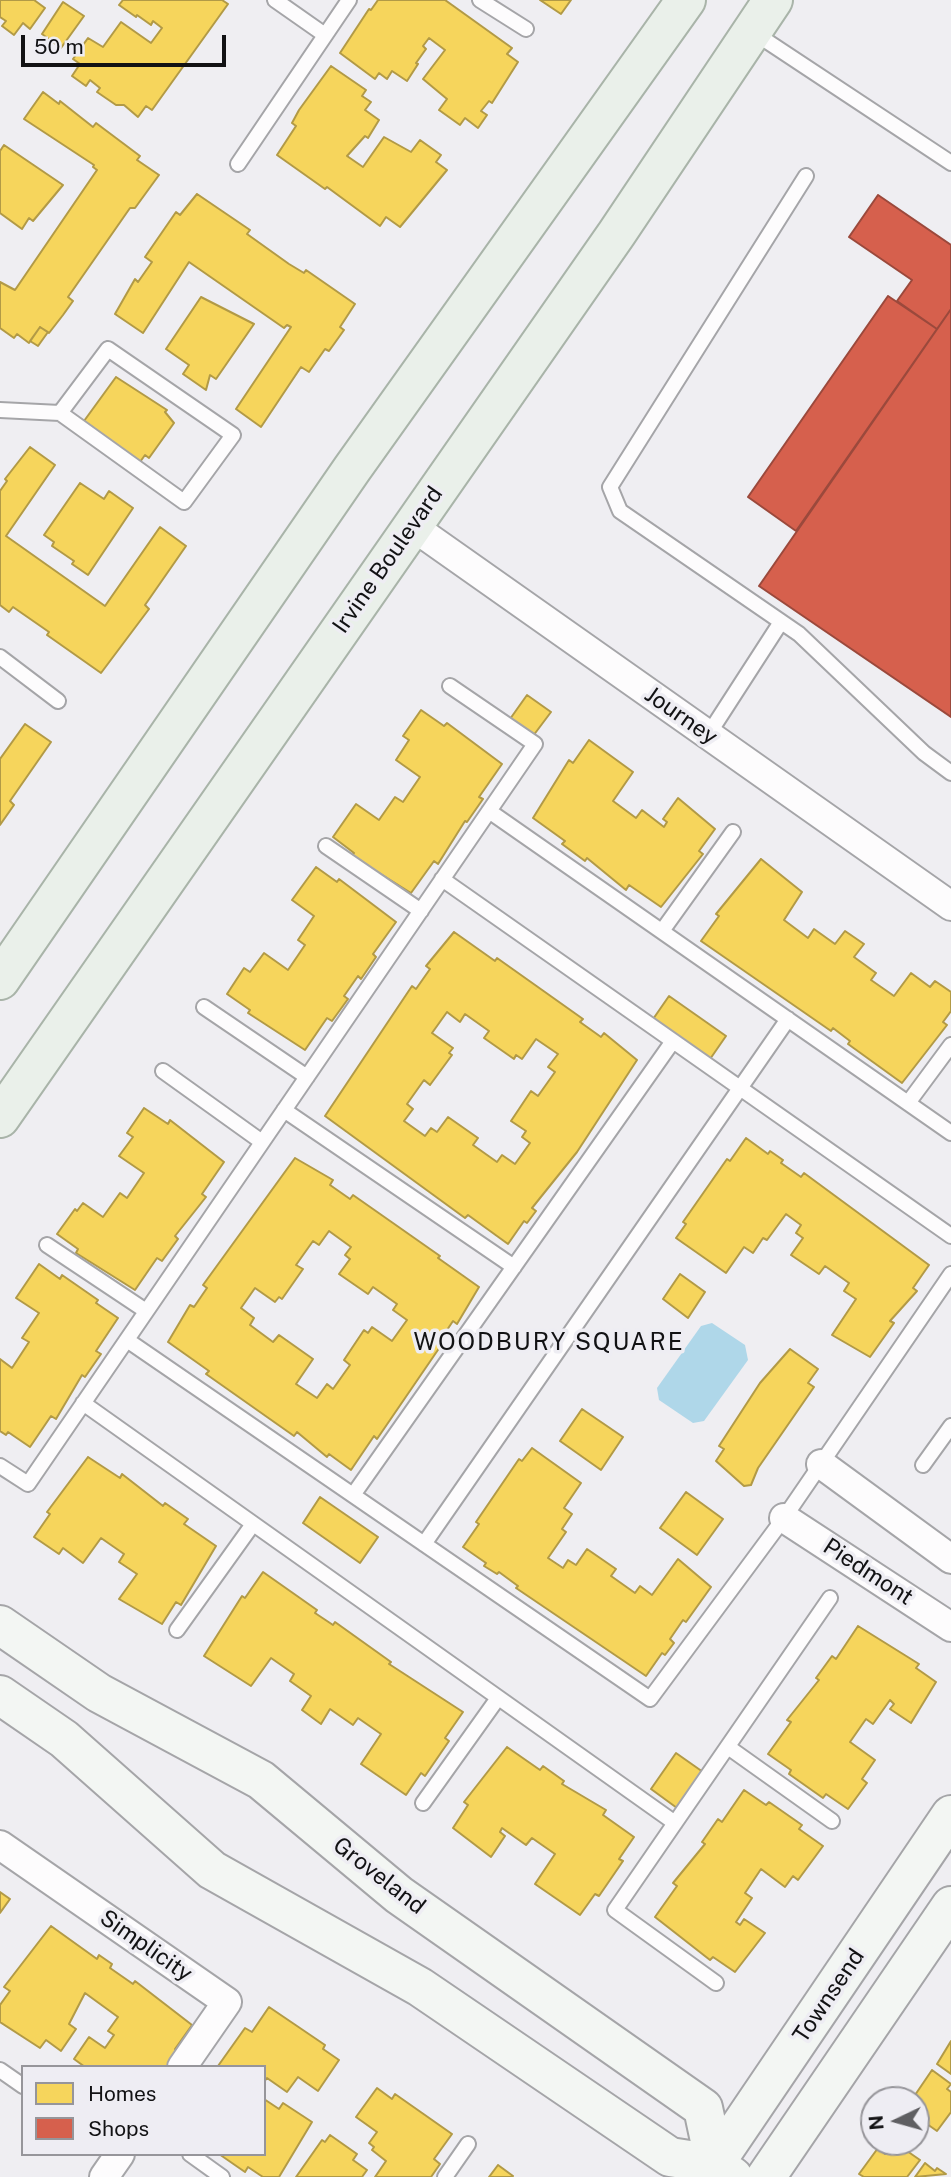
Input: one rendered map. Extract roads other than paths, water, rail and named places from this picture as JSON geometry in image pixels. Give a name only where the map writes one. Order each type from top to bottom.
[{"type":"main road","points":[[0,980],[352,469],[686,0]]},
{"type":"main road","name":"Irvine Boulevard","points":[[0,1118],[617,233],[773,0]]},
{"type":"street","name":"Journey","points":[[412,526],[951,906]]},
{"type":"street","points":[[821,1464],[951,1559]]},
{"type":"street","name":"Piedmont","points":[[784,1518],[951,1627]]},
{"type":"street","name":"Groveland","points":[[0,1625],[99,1693],[261,1780],[400,1895],[703,2108],[718,2173]]},
{"type":"street","points":[[0,1695],[64,1739],[212,1870],[420,1987],[670,2157],[718,2173]]},
{"type":"street","name":"Townsend","points":[[718,2173],[951,1815]]},
{"type":"street","name":"Simplicity","points":[[0,1845],[228,2002],[183,2065]]},
{"type":"street","points":[[766,2177],[951,1906]]},
{"type":"street","points":[[104,2177],[119,2156]]},
{"type":"lane","points":[[275,0],[325,35]]},
{"type":"lane","points":[[238,164],[349,0]]},
{"type":"lane","points":[[480,0],[526,29]]},
{"type":"lane","points":[[751,32],[951,163]]},
{"type":"lane","points":[[806,176],[610,487],[620,511],[799,634],[924,753],[951,773]]},
{"type":"lane","points":[[0,410],[60,413],[184,502],[233,435],[108,349],[60,413]]},
{"type":"lane","points":[[708,735],[781,622]]},
{"type":"lane","points":[[0,657],[58,701]]},
{"type":"lane","points":[[0,1466],[28,1484],[536,744],[450,686]]},
{"type":"lane","points":[[489,811],[951,1133]]},
{"type":"lane","points":[[662,931],[733,832]]},
{"type":"lane","points":[[326,846],[421,911]]},
{"type":"lane","points":[[442,879],[951,1236]]},
{"type":"lane","points":[[204,1007],[307,1077]]},
{"type":"lane","points":[[424,1544],[788,1019]]},
{"type":"lane","points":[[353,1495],[673,1041]]},
{"type":"lane","points":[[908,1103],[951,1045]]},
{"type":"lane","points":[[163,1071],[262,1143]]},
{"type":"lane","points":[[284,1110],[514,1267]]},
{"type":"lane","points":[[47,1245],[146,1311]]},
{"type":"lane","points":[[127,1339],[650,1699],[784,1518],[951,1274]]},
{"type":"lane","points":[[83,1403],[675,1823]]},
{"type":"lane","points":[[923,1465],[951,1426]]},
{"type":"lane","points":[[177,1630],[253,1524]]},
{"type":"lane","points":[[716,1983],[615,1910],[830,1598]]},
{"type":"lane","points":[[423,1803],[498,1698]]},
{"type":"lane","points":[[728,1747],[832,1821]]},
{"type":"lane","points":[[0,2070],[21,2085]]},
{"type":"lane","points":[[445,2177],[468,2144]]},
{"type":"lane","points":[[193,2156],[222,2177]]},
{"type":"water","points":[[712,1323],[745,1345],[748,1360],[704,1421],[693,1423],[659,1400],[657,1388],[701,1326]]},
{"type":"district","name":"WOODBURY SQUARE","points":[[549,1343]]}]
